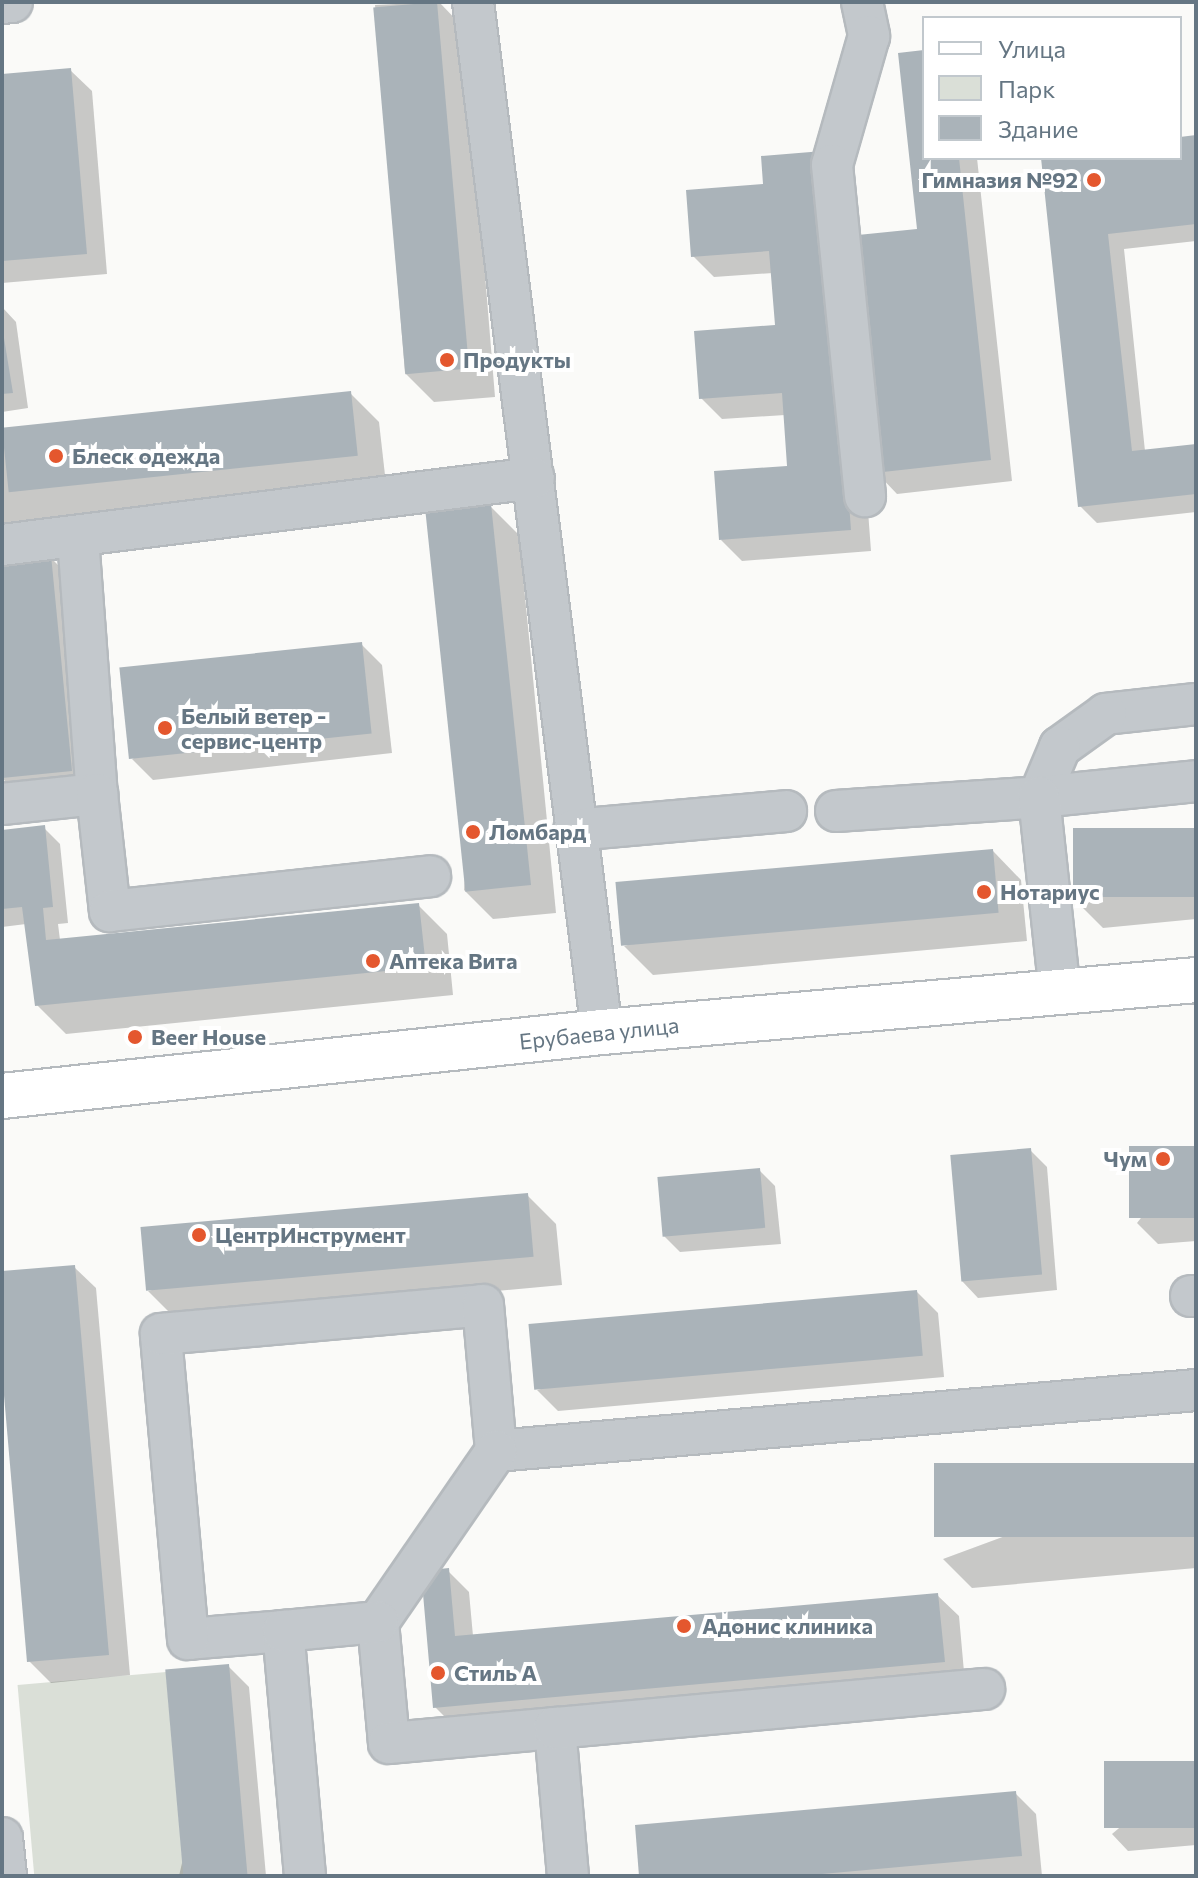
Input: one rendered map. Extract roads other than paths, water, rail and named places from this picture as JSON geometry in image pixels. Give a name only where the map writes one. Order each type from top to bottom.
[{"type":"main road","name":"Ерубаева улица","points":[[2,1096],[602,1032],[1196,980]]},
{"type":"street","points":[[2,3],[12,2]]},
{"type":"street","points":[[473,2],[534,478],[574,830],[602,1032]]},
{"type":"street","points":[[862,2],[869,36],[832,165],[865,496]]},
{"type":"street","points":[[2,545],[78,538],[534,478]]},
{"type":"street","points":[[78,538],[97,794],[110,911],[430,876]]},
{"type":"street","points":[[1060,992],[1039,797],[1060,747],[1106,714],[1196,704]]},
{"type":"street","points":[[836,811],[1039,797],[1196,781]]},
{"type":"street","points":[[2,804],[97,794]]},
{"type":"street","points":[[574,830],[786,811]]},
{"type":"street","points":[[378,1622],[188,1639],[161,1334],[483,1305],[496,1451],[378,1622],[389,1743],[984,1689]]},
{"type":"street","points":[[496,1451],[1196,1390]]},
{"type":"street","points":[[283,1631],[305,1876]]},
{"type":"street","points":[[555,1728],[568,1876]]},
{"type":"street","points":[[2,1838],[6,1876]]},
{"type":"place","name":"Гимназия №92","points":[[1094,180]]},
{"type":"place","name":"Продукты","points":[[447,360]]},
{"type":"place","name":"Блеск одежда","points":[[56,456]]},
{"type":"place","name":"Белый ветер - сервис-центр","points":[[165,728]]},
{"type":"place","name":"Ломбард","points":[[473,832]]},
{"type":"place","name":"Нотариус","points":[[984,892]]},
{"type":"place","name":"Аптека Вита","points":[[373,961]]},
{"type":"place","name":"Beer House","points":[[135,1037]]},
{"type":"place","name":"Чум","points":[[1163,1159]]},
{"type":"place","name":"ЦентрИнструмент","points":[[199,1235]]},
{"type":"place","name":"Адонис клиника","points":[[684,1626]]},
{"type":"place","name":"Стиль А","points":[[438,1673]]}]
